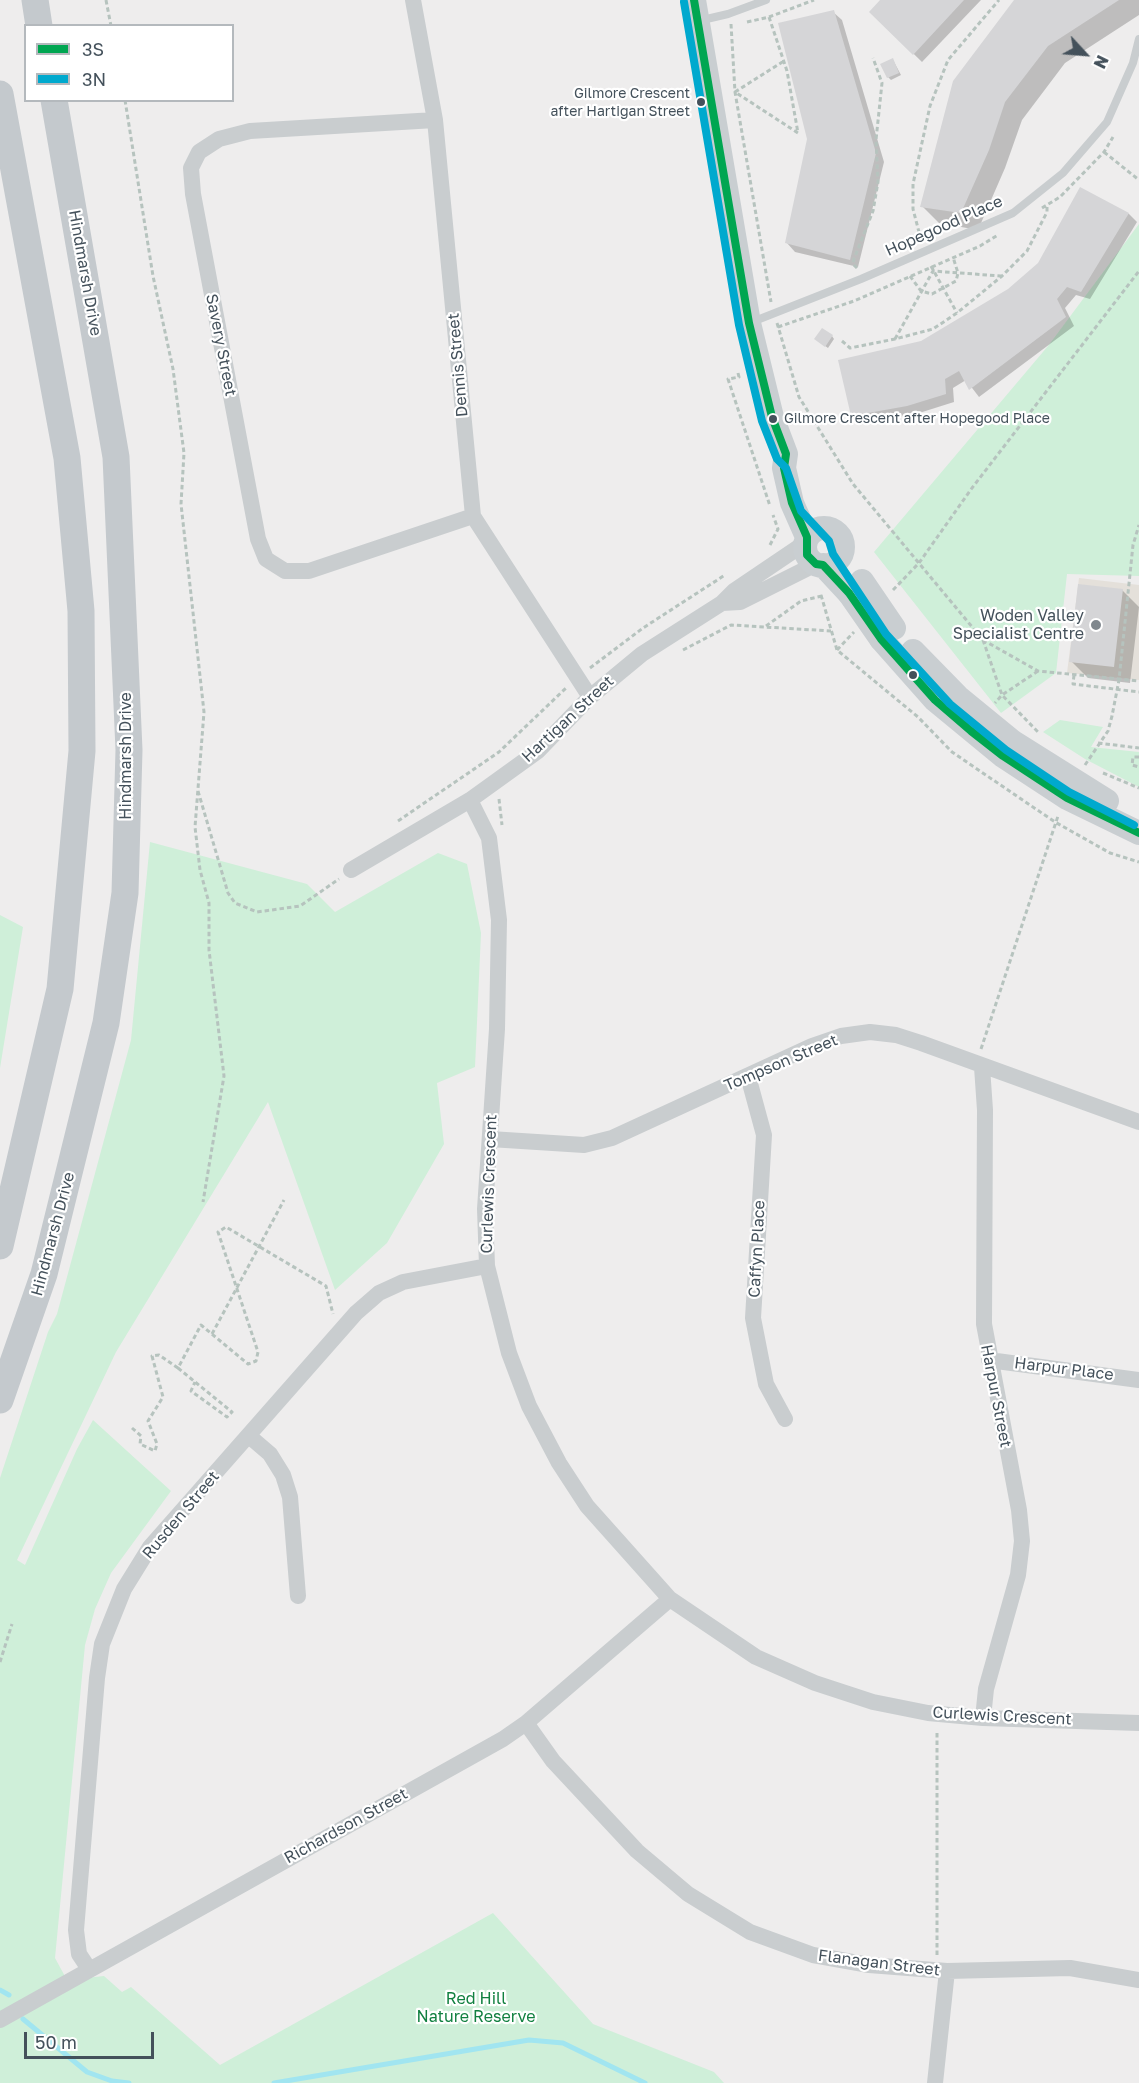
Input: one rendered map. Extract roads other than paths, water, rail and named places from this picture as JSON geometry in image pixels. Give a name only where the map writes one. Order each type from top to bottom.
[{"type":"main road","points":[[35,0],[39,24]]},
{"type":"main road","points":[[0,94],[67,458],[81,611],[82,751],[60,989],[0,1246]]},
{"type":"main road","name":"Hindmarsh Drive","points":[[0,1400],[44,1274],[100,1046],[125,893],[129,750],[116,457],[54,102]]},
{"type":"street","name":"Dennis Street","points":[[413,0],[435,120],[473,516],[578,672],[590,697]]},
{"type":"street","points":[[696,11],[749,323],[772,417],[786,454],[795,462],[821,548],[846,591],[887,634],[958,697],[1013,742],[1075,783],[1139,816]]},
{"type":"street","name":"Savery Street","points":[[435,120],[250,131],[219,139],[200,152],[195,160],[192,168],[193,194],[258,539],[266,559],[285,570],[309,571],[473,516]]},
{"type":"street","name":"Hartigan Street","points":[[722,603],[740,602],[821,548]]},
{"type":"street","name":"Hartigan Street","points":[[351,870],[470,800],[538,751],[590,697],[642,654],[722,603],[734,591],[821,548]]},
{"type":"street","points":[[887,634],[935,700],[1003,756],[1067,798],[1139,832]]},
{"type":"street","name":"Curlewis Crescent","points":[[470,800],[489,838],[499,920],[497,1029],[485,1209],[487,1266],[509,1353],[529,1406],[559,1463],[587,1506],[670,1599],[756,1657],[815,1683],[873,1702],[937,1714],[983,1718],[1139,1723]]},
{"type":"street","name":"Tompson Street","points":[[490,1139],[584,1145],[612,1138],[812,1046],[841,1036],[870,1032],[896,1035],[1139,1122]]},
{"type":"street","name":"Harpur Street","points":[[979,1066],[985,1110],[984,1324],[988,1360],[1019,1510],[1022,1541],[1018,1575],[986,1689],[983,1718]]},
{"type":"street","name":"Caffyn Place","points":[[748,1076],[764,1135],[753,1318],[766,1384],[785,1419]]},
{"type":"street","name":"Rusden Street","points":[[90,1969],[79,1954],[76,1930],[97,1678],[107,1629],[124,1588],[150,1547],[339,1333],[379,1293],[403,1282],[487,1266]]},
{"type":"street","name":"Harpur Place","points":[[988,1360],[1139,1380]]},
{"type":"street","points":[[249,1436],[270,1454],[283,1475],[290,1497],[298,1596]]},
{"type":"street","name":"Richardson Street","points":[[0,2020],[503,1739],[526,1723],[670,1599]]},
{"type":"street","name":"Flanagan Street","points":[[526,1723],[553,1761],[637,1851],[696,1900],[750,1932],[813,1955],[869,1965],[942,1971],[1070,1968],[1139,1980]]},
{"type":"street","points":[[935,2083],[942,1971]]},
{"type":"lane","points":[[696,11],[728,14],[766,0]]},
{"type":"lane","name":"Hopegood Place","points":[[749,323],[926,252],[1013,213],[1063,173],[1107,122],[1133,63],[1139,39]]},
{"type":"waterway","points":[[0,1990],[9,1995]]},
{"type":"waterway","points":[[23,2019],[87,2072],[112,2081],[129,2083]]},
{"type":"waterway","points":[[274,2083],[529,2040],[563,2043],[645,2083]]},
{"type":"place","name":"Gilmore Crescent after Hartigan Street","points":[[701,102]]},
{"type":"place","name":"Gilmore Crescent after Hopegood Place","points":[[773,419]]},
{"type":"place","name":"Woden Valley Specialist Centre","points":[[1096,625]]},
{"type":"park label","name":"Red Hill Nature Reserve","points":[[476,2008]]}]
